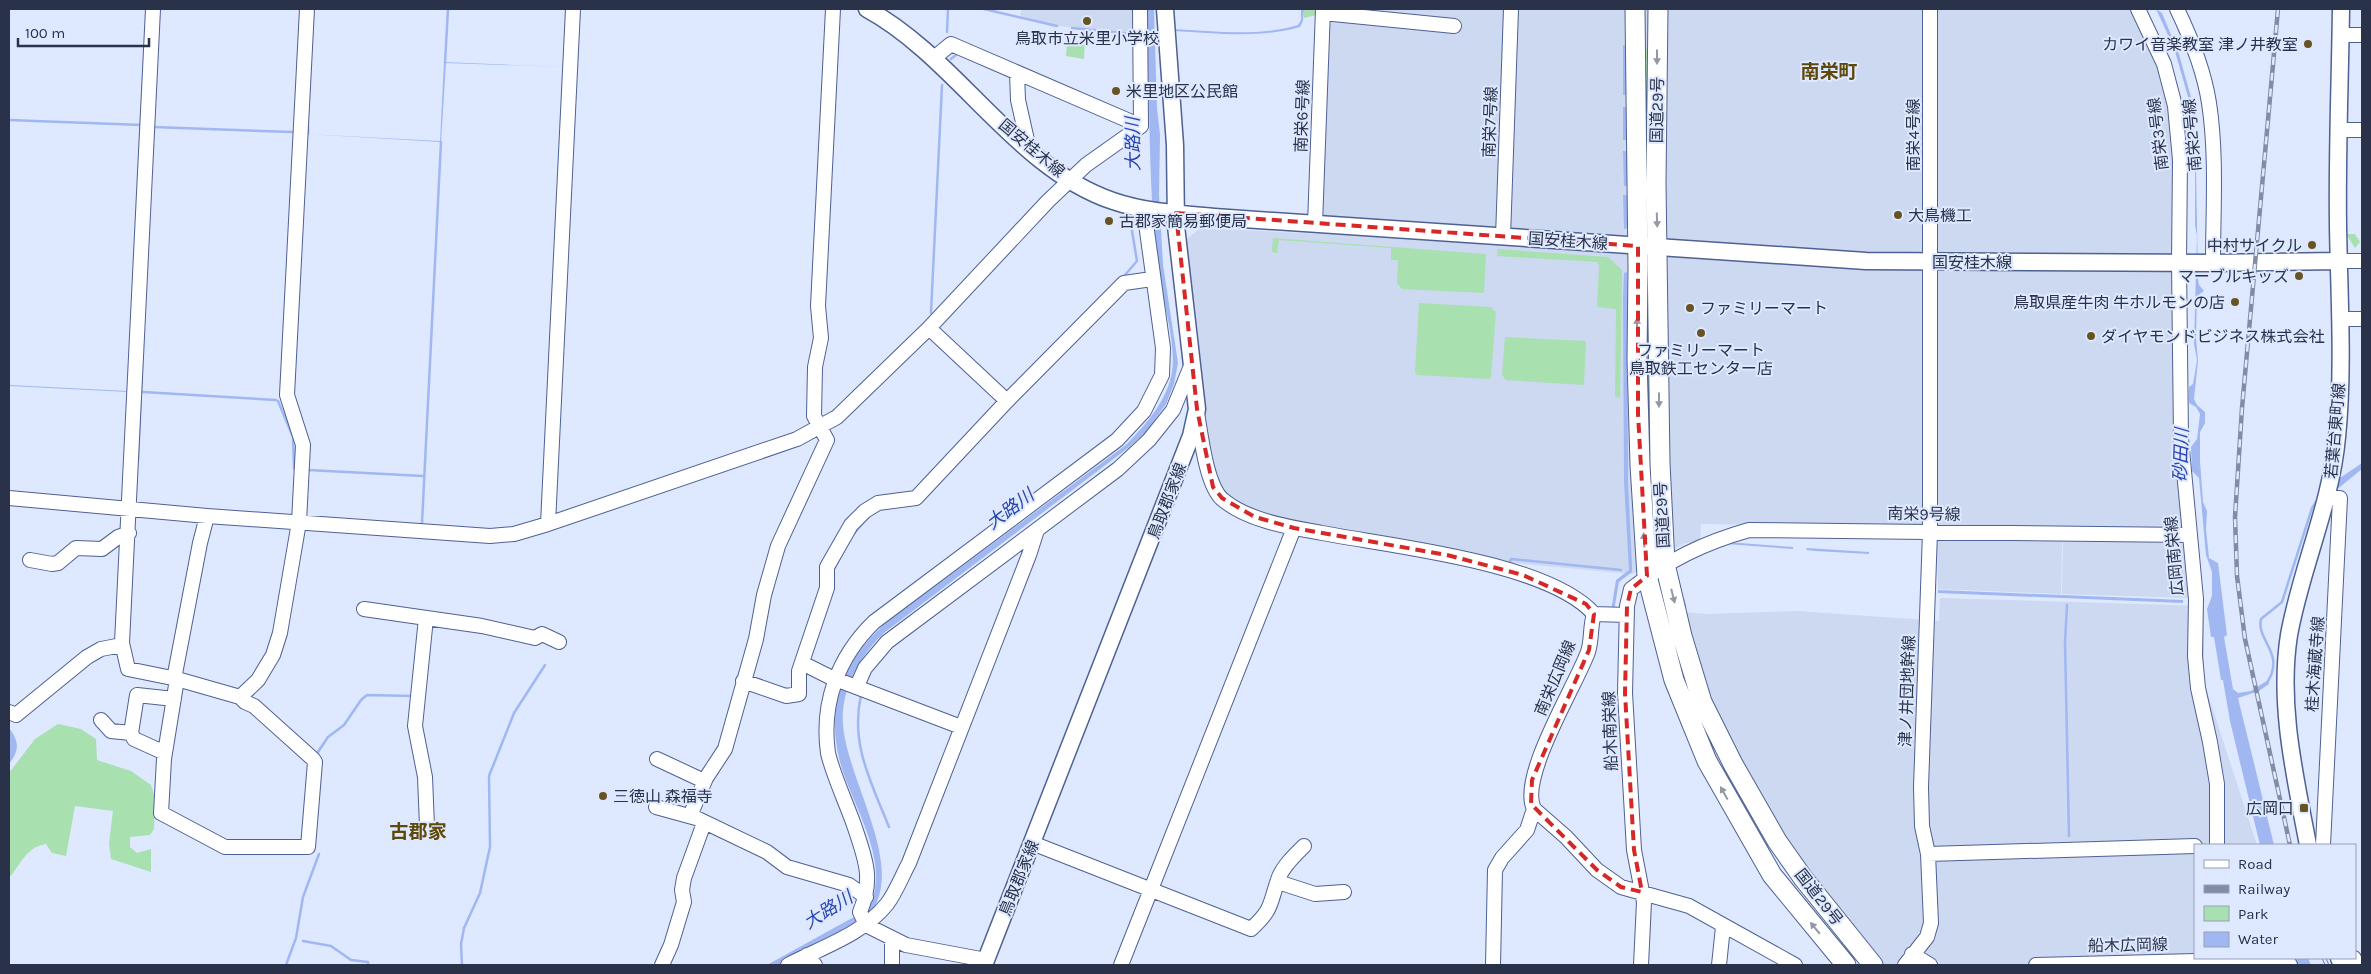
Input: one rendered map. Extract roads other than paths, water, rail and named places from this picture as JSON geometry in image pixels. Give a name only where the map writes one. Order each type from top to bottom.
[{"type":"highway","name":"国道29号","points":[[1635,9],[1638,413],[1647,576],[1674,680],[1707,761],[1772,875],[1846,965]]},
{"type":"highway","name":"国道29号","points":[[1658,9],[1656,183],[1660,463],[1665,564],[1682,636],[1702,702],[1733,764],[1803,878],[1873,965]]},
{"type":"main road","name":"国安桂木線","points":[[867,9],[910,36],[1050,167],[1070,180],[1112,201],[1158,211],[1315,224],[1866,261],[2210,263],[2338,261]]},
{"type":"main road","name":"鳥取郡家線","points":[[985,963],[1168,499],[1191,436],[1197,410],[1191,366],[1158,211],[1175,145],[1165,9]]},
{"type":"main road","name":"若葉台東町線","points":[[2308,844],[2287,721],[2286,681],[2292,619],[2332,479],[2338,437],[2340,319],[2338,130],[2341,9]]},
{"type":"street","points":[[153,9],[129,533],[122,645],[128,670],[176,679],[240,697],[245,702],[254,706],[315,762],[308,846],[225,847],[161,813],[160,792],[176,679],[200,542],[207,516]]},
{"type":"street","points":[[240,697],[258,680],[273,656],[280,633],[299,522],[302,444],[287,395],[307,9]]},
{"type":"street","points":[[548,524],[573,9]]},
{"type":"street","points":[[690,816],[704,781],[724,748],[756,638],[771,566],[828,440],[818,427],[814,416],[814,393],[815,367],[821,338],[818,306],[833,9]]},
{"type":"street","points":[[1140,9],[1141,126]]},
{"type":"street","name":"南栄7号線","points":[[1503,237],[1511,9]]},
{"type":"street","name":"南栄4号線","points":[[1930,9],[1930,262]]},
{"type":"street","name":"南栄3号線","points":[[2138,9],[2164,64],[2175,106],[2180,160],[2182,262]]},
{"type":"street","name":"南栄2号線","points":[[2177,9],[2198,62],[2209,102],[2213,172],[2210,263]]},
{"type":"street","points":[[1323,11],[1454,26]]},
{"type":"street","name":"南栄6号線","points":[[1315,224],[1323,11]]},
{"type":"street","points":[[2341,35],[2362,35]]},
{"type":"street","points":[[934,58],[951,44],[1141,126]]},
{"type":"street","points":[[1017,73],[1018,100],[1029,148]]},
{"type":"street","points":[[9,498],[207,516],[490,536],[514,534],[548,524],[797,439],[837,417],[929,328],[1048,201],[1101,154],[1141,126]]},
{"type":"street","points":[[2338,130],[2362,130]]},
{"type":"street","points":[[864,920],[868,881],[864,856],[828,753],[829,700],[835,679],[849,650],[874,622],[1117,440],[1138,418],[1155,391],[1162,375],[1163,348],[1152,279],[1158,211]]},
{"type":"street","points":[[2338,261],[2362,261]]},
{"type":"street","name":"津ノ井団地幹線","points":[[1908,960],[1927,937],[1931,923],[1928,854],[1922,826],[1921,786],[1930,532],[1930,262]]},
{"type":"street","name":"広岡南栄線","points":[[2182,262],[2181,439],[2196,599],[2195,656],[2198,688],[2217,784],[2217,844]]},
{"type":"street","points":[[743,682],[786,696],[799,694],[799,671],[827,588],[827,566],[851,525],[865,510],[878,503],[916,498],[1007,401],[1124,283],[1152,279]]},
{"type":"street","points":[[2340,319],[2362,319]]},
{"type":"street","points":[[929,328],[1007,401]]},
{"type":"street","points":[[857,686],[865,668],[887,642],[1037,530],[1150,440],[1177,402],[1191,366]]},
{"type":"street","points":[[1155,391],[1177,402]]},
{"type":"street","points":[[1197,410],[1213,487],[1222,498],[1255,517],[1294,528],[1447,555],[1497,566],[1549,584],[1586,604],[1594,614],[1627,615]]},
{"type":"street","name":"桂木海蔵寺線","points":[[2323,844],[2340,498],[2326,498]]},
{"type":"street","points":[[1122,965],[1294,528]]},
{"type":"street","points":[[788,965],[811,960],[887,903],[909,863],[1029,555],[1037,530]]},
{"type":"street","name":"南栄9号線","points":[[1647,576],[1665,564],[1713,540],[1749,530],[2189,535]]},
{"type":"street","points":[[30,560],[52,564],[58,563],[76,548],[102,549],[118,536],[129,533]]},
{"type":"street","name":"船木南栄線","points":[[1641,965],[1644,902],[1634,850],[1625,693],[1627,615],[1631,589],[1647,576]]},
{"type":"street","points":[[364,610],[482,626],[536,638],[542,634],[559,642]]},
{"type":"street","name":"南栄広岡線","points":[[1534,809],[1531,804],[1532,780],[1588,650],[1590,624],[1594,614]]},
{"type":"street","points":[[426,618],[415,726],[425,777],[427,826],[430,831]]},
{"type":"street","points":[[9,712],[16,715],[87,657],[101,649],[122,645]]},
{"type":"street","points":[[802,663],[835,679],[961,727]]},
{"type":"street","points":[[165,754],[134,739],[130,733],[137,695],[174,699]]},
{"type":"street","points":[[101,720],[111,731],[130,733]]},
{"type":"street","points":[[657,759],[704,781]]},
{"type":"street","points":[[656,807],[690,816],[768,852],[787,867],[849,885],[866,897]]},
{"type":"street","points":[[1493,965],[1495,870],[1505,854],[1527,830],[1534,809],[1566,837],[1597,870],[1621,887],[1688,906],[1795,965]]},
{"type":"street","points":[[662,965],[672,943],[684,902],[682,890],[684,878],[704,823]]},
{"type":"street","points":[[1032,843],[1251,929],[1269,910],[1278,882],[1286,866],[1304,846]]},
{"type":"street","points":[[1928,854],[2194,846]]},
{"type":"street","points":[[1278,882],[1315,894],[1344,892]]},
{"type":"street","points":[[864,920],[892,939],[906,945],[985,963]]},
{"type":"street","points":[[1719,965],[1723,927]]},
{"type":"street","points":[[892,939],[892,965]]},
{"type":"street","name":"船木広岡線","points":[[2036,965],[2277,959],[2288,962],[2290,965]]},
{"type":"street","points":[[1908,960],[1930,965]]},
{"type":"water","points":[[1146,9],[1154,9],[1157,108],[1160,135],[1159,195],[1163,265],[1178,363],[1174,384],[1166,404],[1146,432],[1128,448],[885,632],[863,658],[852,677],[845,699],[843,711],[844,736],[851,763],[872,822],[879,851],[882,878],[877,903],[856,927],[780,965],[767,965],[852,918],[865,913],[874,895],[876,876],[874,856],[839,758],[836,738],[837,700],[842,683],[860,651],[887,622],[1127,444],[1149,420],[1161,402],[1170,382],[1173,359],[1172,345],[1158,268],[1153,224]]},
{"type":"water","points":[[1301,9],[1304,9],[1303,21],[1300,27],[1284,31],[1237,34],[1173,31],[1173,29],[1252,32],[1283,29],[1298,25],[1301,20]]},
{"type":"water","points":[[2156,9],[2162,13],[2179,54],[2192,101],[2196,108],[2193,132],[2196,168],[2198,279],[2199,285],[2204,291],[2197,296],[2196,338],[2198,361],[2194,399],[2197,405],[2205,412],[2205,423],[2200,432],[2203,502],[2207,511],[2206,529],[2209,558],[2218,563],[2227,635],[2224,637],[2233,689],[2238,693],[2251,691],[2268,680],[2269,684],[2259,691],[2238,698],[2274,844],[2260,844],[2230,721],[2214,637],[2211,637],[2207,609],[2212,596],[2212,572],[2206,555],[2199,478],[2192,471],[2191,447],[2197,439],[2200,414],[2196,407],[2189,403],[2189,387],[2193,384],[2197,360],[2194,344],[2197,236],[2195,225],[2195,174],[2192,126],[2193,114],[2174,48]]},
{"type":"water","points":[[1623,45],[1626,45],[1626,95],[1623,95]]},
{"type":"water","points":[[444,62],[565,67],[446,63],[441,142],[306,134],[440,141]]},
{"type":"water","points":[[1623,107],[1627,107],[1627,140],[1623,140]]},
{"type":"water","points":[[1623,151],[1627,151],[1627,186],[1624,186]]},
{"type":"water","points":[[1623,195],[1627,195],[1627,228],[1624,229]]},
{"type":"water","points":[[1627,272],[1628,482],[1632,572],[1619,582],[1614,611],[1611,611],[1616,580],[1629,570],[1624,482],[1623,298],[1624,273]]},
{"type":"water","points":[[9,386],[128,391],[128,392]]},
{"type":"water","points":[[2362,463],[2362,469],[2335,491],[2337,480]]},
{"type":"water","points":[[1726,542],[1793,547],[1793,549],[1726,544],[1696,558]]},
{"type":"water","points":[[1807,548],[1869,552],[1869,554],[1806,550]]},
{"type":"water","points":[[1938,590],[2183,600],[2183,603],[1938,593]]},
{"type":"water","points":[[9,728],[17,746],[15,755],[9,764]]},
{"type":"water","points":[[2294,959],[2308,959],[2311,965],[2296,965]]},
{"type":"waterway","points":[[445,63],[448,9]]},
{"type":"waterway","points":[[947,32],[948,9]]},
{"type":"waterway","points":[[984,9],[1057,26]]},
{"type":"waterway","points":[[1072,28],[1135,34]]},
{"type":"waterway","points":[[951,59],[957,54]]},
{"type":"waterway","points":[[931,313],[942,85]]},
{"type":"waterway","points":[[9,120],[142,125]]},
{"type":"waterway","points":[[308,125],[308,134]]},
{"type":"waterway","points":[[153,127],[292,132]]},
{"type":"waterway","points":[[422,523],[441,142]]},
{"type":"waterway","points":[[1125,275],[1137,261],[1131,225]]},
{"type":"waterway","points":[[138,460],[142,367]]},
{"type":"waterway","points":[[143,392],[276,400]]},
{"type":"waterway","points":[[278,401],[293,437],[294,468]]},
{"type":"waterway","points":[[308,470],[423,476]]},
{"type":"waterway","points":[[2267,683],[2272,673],[2273,663],[2272,655],[2262,634],[2261,619],[2282,602],[2312,508],[2319,498]]},
{"type":"waterway","points":[[852,536],[866,519]]},
{"type":"waterway","points":[[833,571],[849,541]]},
{"type":"waterway","points":[[1509,564],[1511,559],[1621,570]]},
{"type":"waterway","points":[[1683,599],[1685,607]]},
{"type":"waterway","points":[[2067,605],[2065,642],[2069,836]]},
{"type":"waterway","points":[[462,965],[461,944],[464,928],[480,893],[490,847],[489,776],[514,713],[545,665]]},
{"type":"waterway","points":[[316,755],[328,737],[344,725],[361,700],[367,695],[413,696]]},
{"type":"waterway","points":[[861,695],[858,713],[860,746],[869,778],[889,827]]},
{"type":"waterway","points":[[286,965],[296,938],[303,897],[319,854]]},
{"type":"waterway","points":[[303,941],[331,946],[351,960],[368,962],[368,965]]},
{"type":"railway","points":[[2278,9],[2242,408],[2235,517],[2237,576],[2245,639],[2290,844]]},
{"type":"railway","points":[[2324,959],[2327,965]]},
{"type":"place","name":"鳥取市立米里小学校","points":[[1087,21]]},
{"type":"place","name":"カワイ音楽教室 津ノ井教室","points":[[2308,44]]},
{"type":"place","name":"米里地区公民館","points":[[1116,91]]},
{"type":"place","name":"大鳥機工","points":[[1898,215]]},
{"type":"place","name":"古郡家簡易郵便局","points":[[1109,221]]},
{"type":"place","name":"中村サイクル","points":[[2312,245]]},
{"type":"place","name":"マーブルキッズ","points":[[2299,276]]},
{"type":"place","name":"鳥取県産牛肉 牛ホルモンの店","points":[[2235,302]]},
{"type":"place","name":"ファミリーマート","points":[[1690,308]]},
{"type":"place","name":"ファミリーマート 鳥取鉄工センター店","points":[[1701,333]]},
{"type":"place","name":"ダイヤモンドビジネス株式会社","points":[[2091,336]]},
{"type":"place","name":"三徳山 森福寺","points":[[603,796]]},
{"type":"place","name":"広岡口","points":[[2304,808]]},
{"type":"district","name":"南栄町","points":[[1829,72]]},
{"type":"district","name":"古郡家","points":[[418,832]]},
{"type":"water label","name":"大路川","points":[[1133,144]]},
{"type":"water label","name":"砂田川","points":[[2181,455]]},
{"type":"water label","name":"大路川","points":[[1010,509]]},
{"type":"water label","name":"大路川","points":[[828,910]]}]
